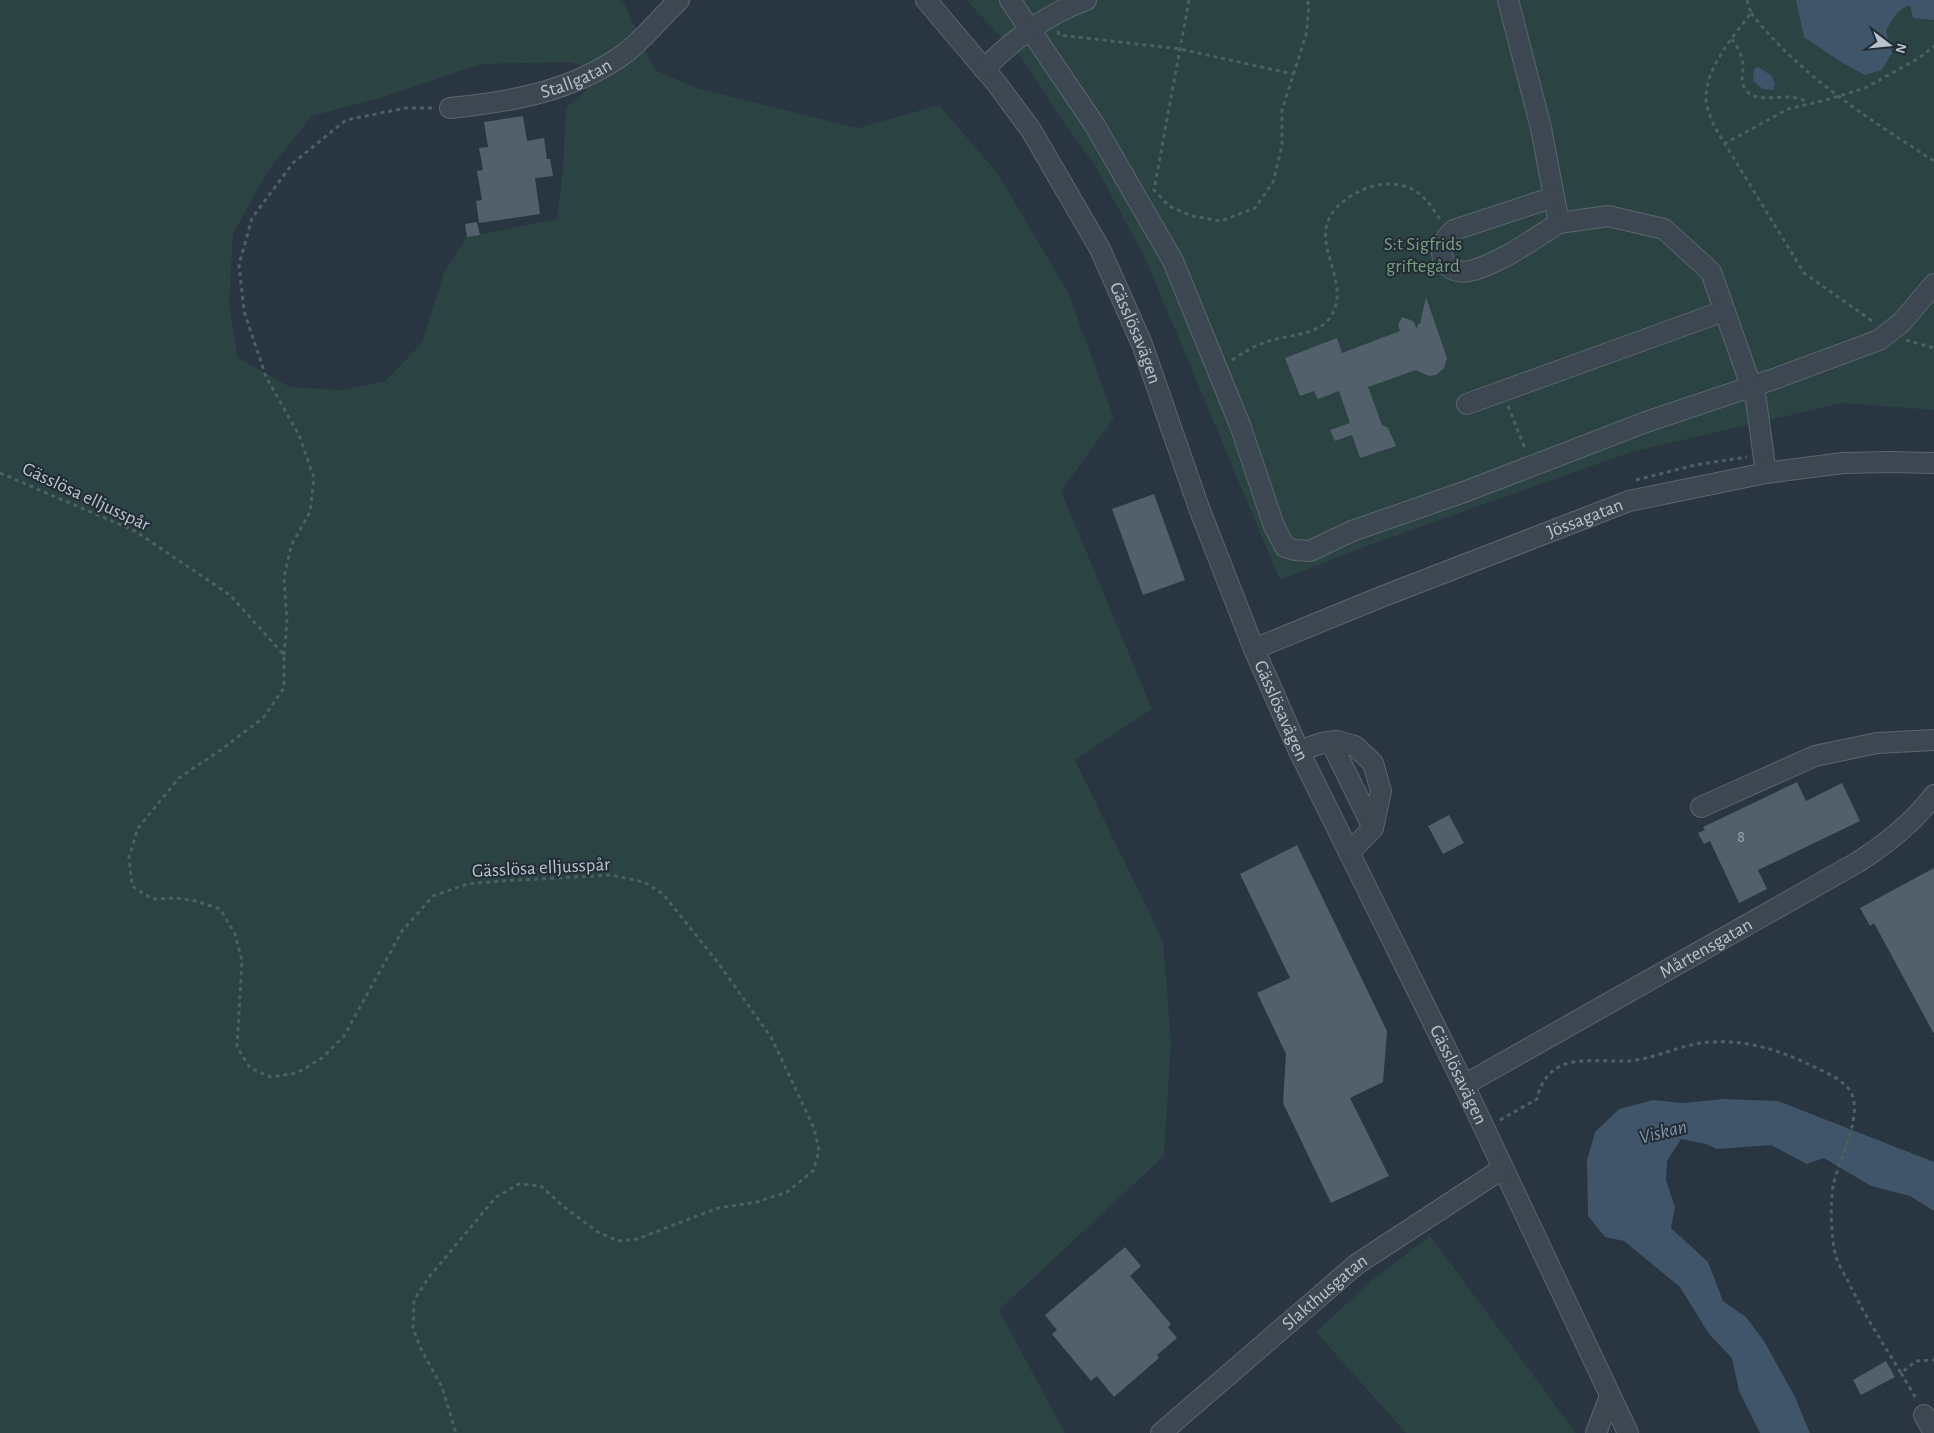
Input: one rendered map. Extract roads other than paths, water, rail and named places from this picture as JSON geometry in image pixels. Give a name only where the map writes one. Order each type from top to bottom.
[{"type":"street","name":"Stallgatan","points":[[450,108],[526,96],[565,86],[595,72],[626,52],[679,0]]},
{"type":"street","name":"Gässlösavägen","points":[[926,0],[984,68],[1031,130],[1100,249],[1142,344],[1199,508],[1254,649],[1299,751],[1464,1085],[1628,1433]]},
{"type":"street","points":[[1010,0],[1094,124],[1173,261],[1218,370],[1274,526],[1285,547],[1310,551],[1352,531],[1879,340],[1891,334],[1934,284]]},
{"type":"street","points":[[984,68],[1003,49],[1031,30],[1064,8],[1086,0]]},
{"type":"street","points":[[1508,0],[1540,128],[1559,223]]},
{"type":"street","points":[[1554,197],[1454,230],[1448,235],[1441,250],[1444,264],[1453,270],[1464,272],[1515,251],[1559,223],[1608,216],[1664,229],[1711,272],[1756,400],[1766,473]]},
{"type":"street","points":[[1467,404],[1724,310]]},
{"type":"street","name":"Jössagatan","points":[[1254,649],[1381,597],[1628,501],[1766,473],[1843,464],[1890,462],[1934,464]]},
{"type":"street","points":[[1701,806],[1814,756],[1877,742],[1934,740]]},
{"type":"street","points":[[1299,751],[1338,741],[1355,746],[1373,763],[1381,791],[1373,828],[1349,853]]},
{"type":"street","points":[[1331,742],[1373,828]]},
{"type":"street","name":"Mårtensgatan","points":[[1464,1085],[1858,862],[1883,845],[1920,814],[1934,795]]},
{"type":"street","name":"Slakthusgatan","points":[[1161,1433],[1358,1264],[1502,1169]]},
{"type":"street","points":[[1596,1433],[1610,1396]]},
{"type":"street","points":[[1924,1415],[1934,1433]]},
{"type":"water","points":[[1796,0],[1934,0],[1934,20],[1913,18],[1910,5],[1902,9],[1895,15],[1886,31],[1892,53],[1882,70],[1865,75],[1841,62],[1804,37]]},
{"type":"water","points":[[1758,67],[1772,76],[1775,85],[1773,90],[1763,89],[1753,81],[1754,69]]},
{"type":"water","name":"Viskan","points":[[1723,1099],[1778,1101],[1934,1162],[1934,1211],[1910,1196],[1871,1186],[1824,1158],[1807,1164],[1771,1145],[1717,1149],[1706,1144],[1681,1139],[1667,1161],[1666,1180],[1675,1207],[1671,1228],[1708,1262],[1723,1301],[1746,1317],[1764,1341],[1794,1395],[1810,1433],[1760,1433],[1739,1391],[1732,1358],[1709,1334],[1680,1287],[1624,1241],[1605,1237],[1588,1216],[1587,1160],[1595,1132],[1619,1109],[1653,1100],[1683,1103]]},
{"type":"park label","name":"S:t Sigfrids griftegård","points":[[1423,255]]}]
